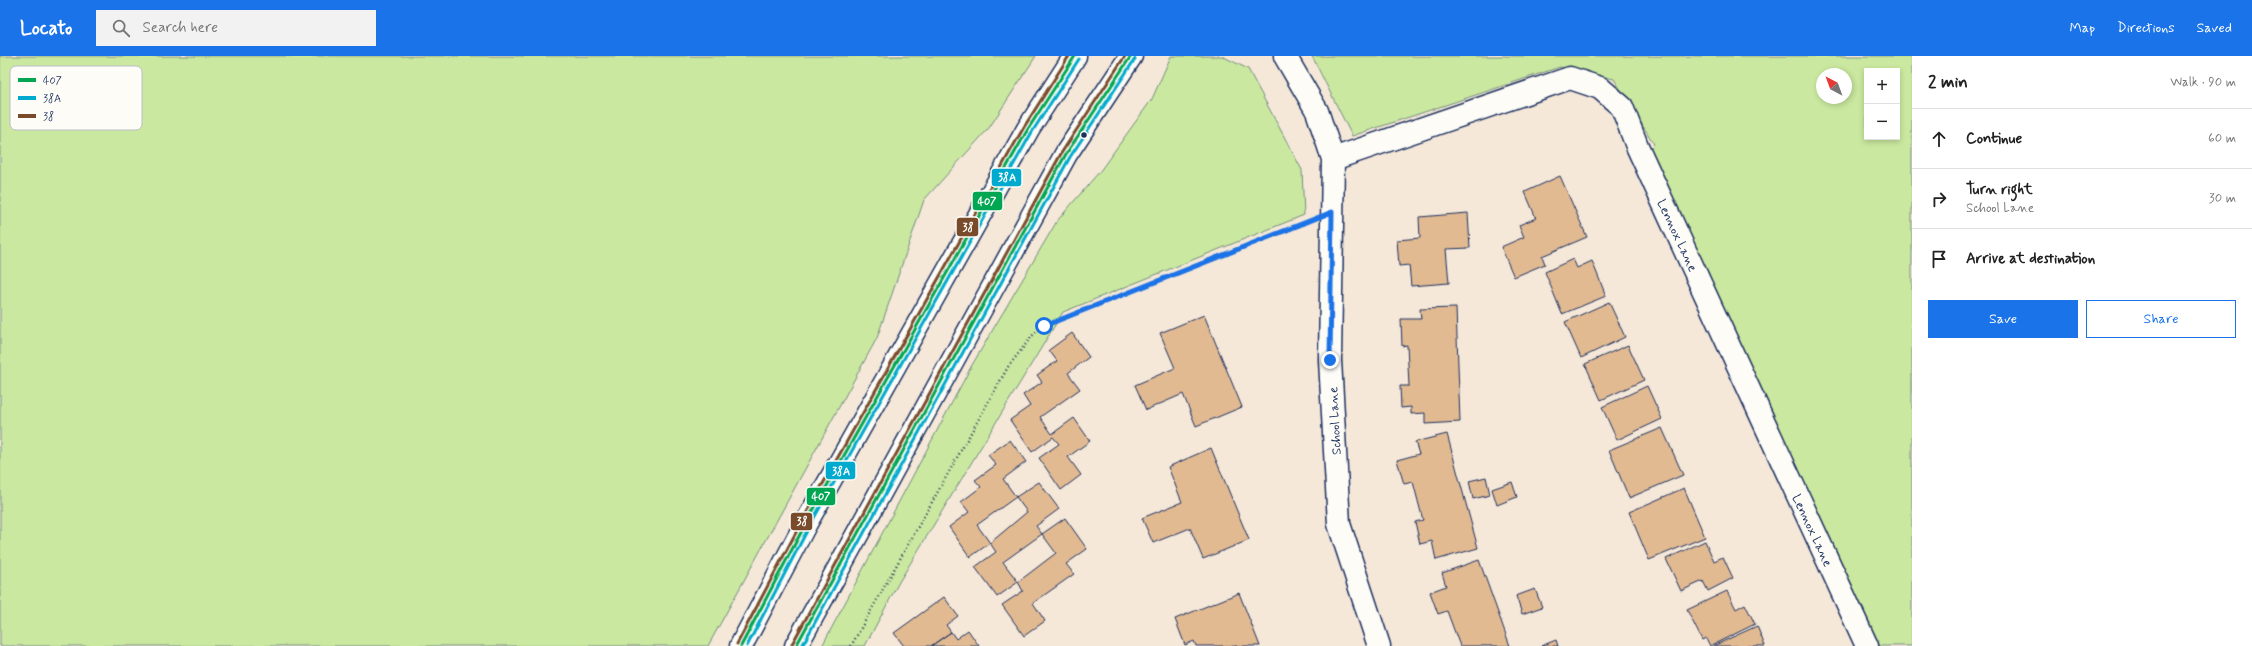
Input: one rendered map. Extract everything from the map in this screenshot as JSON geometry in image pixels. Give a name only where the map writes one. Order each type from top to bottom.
[{"type":"street","points":[[741,646],[810,516],[1028,129],[1074,56]]},
{"type":"street","points":[[796,646],[1066,154],[1131,56]]},
{"type":"street","name":"School Lane","points":[[1285,56],[1317,111],[1332,159],[1330,360],[1339,524],[1379,646]]},
{"type":"street","name":"Lennox Lane","points":[[1332,159],[1570,78],[1600,88],[1622,107],[1637,146],[1866,646]]},
{"type":"path","points":[[852,646],[1008,367],[1032,336],[1044,326],[1332,212]]},
{"type":"green space","points":[[0,56],[1036,56],[989,128],[924,200],[877,338],[708,646],[0,646]]},
{"type":"green space","points":[[1171,56],[1222,56],[1248,69],[1302,170],[1304,215],[1063,312],[899,582],[865,646],[822,646],[972,365],[1057,221],[1100,171],[1152,99]]},
{"type":"green space","points":[[1312,56],[1912,56],[1912,646],[1880,646],[1650,148],[1654,144],[1614,79],[1560,67],[1352,136]]},
{"type":"building","points":[[1560,176],[1587,237],[1542,256],[1545,264],[1514,277],[1501,247],[1524,237],[1519,225],[1536,218],[1525,192]]},
{"type":"building","points":[[1468,213],[1470,248],[1446,249],[1449,283],[1411,286],[1409,265],[1399,266],[1397,240],[1420,238],[1419,217]]},
{"type":"building","points":[[1573,259],[1577,268],[1592,261],[1606,296],[1562,314],[1545,272]]},
{"type":"building","points":[[1609,302],[1625,337],[1581,358],[1565,322]]},
{"type":"building","points":[[1456,308],[1460,422],[1425,424],[1425,413],[1411,414],[1411,407],[1401,408],[1400,386],[1409,386],[1407,345],[1402,346],[1401,319],[1421,319],[1420,309]]},
{"type":"building","points":[[1204,315],[1242,407],[1196,426],[1183,394],[1146,410],[1135,385],[1175,368],[1160,333]]},
{"type":"building","points":[[1072,333],[1089,357],[1068,373],[1080,389],[1040,417],[1052,434],[1074,418],[1090,441],[1068,457],[1081,475],[1061,490],[1039,458],[1059,444],[1053,437],[1032,452],[1010,420],[1030,406],[1023,395],[1042,382],[1037,375],[1057,361],[1049,350]]},
{"type":"building","points":[[1628,345],[1644,380],[1601,400],[1585,364]]},
{"type":"building","points":[[1647,386],[1662,419],[1617,440],[1602,407]]},
{"type":"building","points":[[1662,428],[1683,475],[1629,498],[1609,450]]},
{"type":"building","points":[[1447,434],[1478,548],[1436,560],[1432,541],[1420,544],[1415,522],[1423,520],[1413,482],[1404,484],[1397,460],[1419,454],[1415,442]]},
{"type":"building","points":[[1010,440],[1026,462],[1003,479],[1016,497],[977,525],[990,543],[970,557],[949,527],[969,512],[961,502],[981,487],[975,480],[996,465],[988,455]]},
{"type":"building","points":[[1211,448],[1249,540],[1203,559],[1190,528],[1153,543],[1142,518],[1182,502],[1168,467]]},
{"type":"building","points":[[1486,477],[1490,495],[1473,499],[1469,481]]},
{"type":"building","points":[[1039,482],[1059,509],[1036,526],[1042,534],[1003,562],[1018,582],[997,597],[975,567],[996,552],[990,543],[1027,512],[1016,497]]},
{"type":"building","points":[[1512,482],[1517,497],[1497,505],[1492,489]]},
{"type":"building","points":[[1684,488],[1705,537],[1649,560],[1629,512]]},
{"type":"building","points":[[1065,518],[1087,549],[1066,564],[1074,574],[1033,603],[1045,621],[1024,636],[1002,605],[1023,591],[1018,582],[1056,553],[1042,534]]},
{"type":"building","points":[[1705,541],[1714,561],[1723,557],[1733,578],[1708,591],[1703,581],[1681,591],[1666,559]]},
{"type":"building","points":[[1479,560],[1510,646],[1460,646],[1447,611],[1438,614],[1430,592],[1446,586],[1442,573]]},
{"type":"building","points":[[1535,589],[1542,607],[1522,614],[1516,596]]},
{"type":"building","points":[[1727,591],[1736,609],[1745,604],[1755,624],[1710,646],[1706,638],[1702,640],[1687,610]]},
{"type":"building","points":[[1239,593],[1260,646],[1196,646],[1194,641],[1185,645],[1175,619]]},
{"type":"building","points":[[944,597],[958,616],[946,625],[951,632],[931,646],[904,646],[894,633]]},
{"type":"building","points":[[1757,626],[1765,646],[1713,646]]},
{"type":"building","points":[[968,630],[979,646],[931,646],[951,632],[956,639]]},
{"type":"building","points":[[1556,640],[1558,646],[1541,646]]},
{"type":"transit line","name":"38","points":[[737,644],[802,521],[1024,127],[1069,56]]},
{"type":"transit line","name":"407","points":[[741,646],[806,523],[1028,129],[1075,56]]},
{"type":"transit line","name":"38","points":[[792,644],[1062,152],[1125,56]]},
{"type":"transit line","name":"407","points":[[796,646],[1066,154],[1131,56]]},
{"type":"transit line","name":"38A","points":[[747,646],[810,525],[1032,132],[1079,59]]},
{"type":"transit line","name":"38A","points":[[802,646],[1070,157],[1135,59]]},
{"type":"route","points":[[1044,326],[1332,212],[1330,360]]}]
